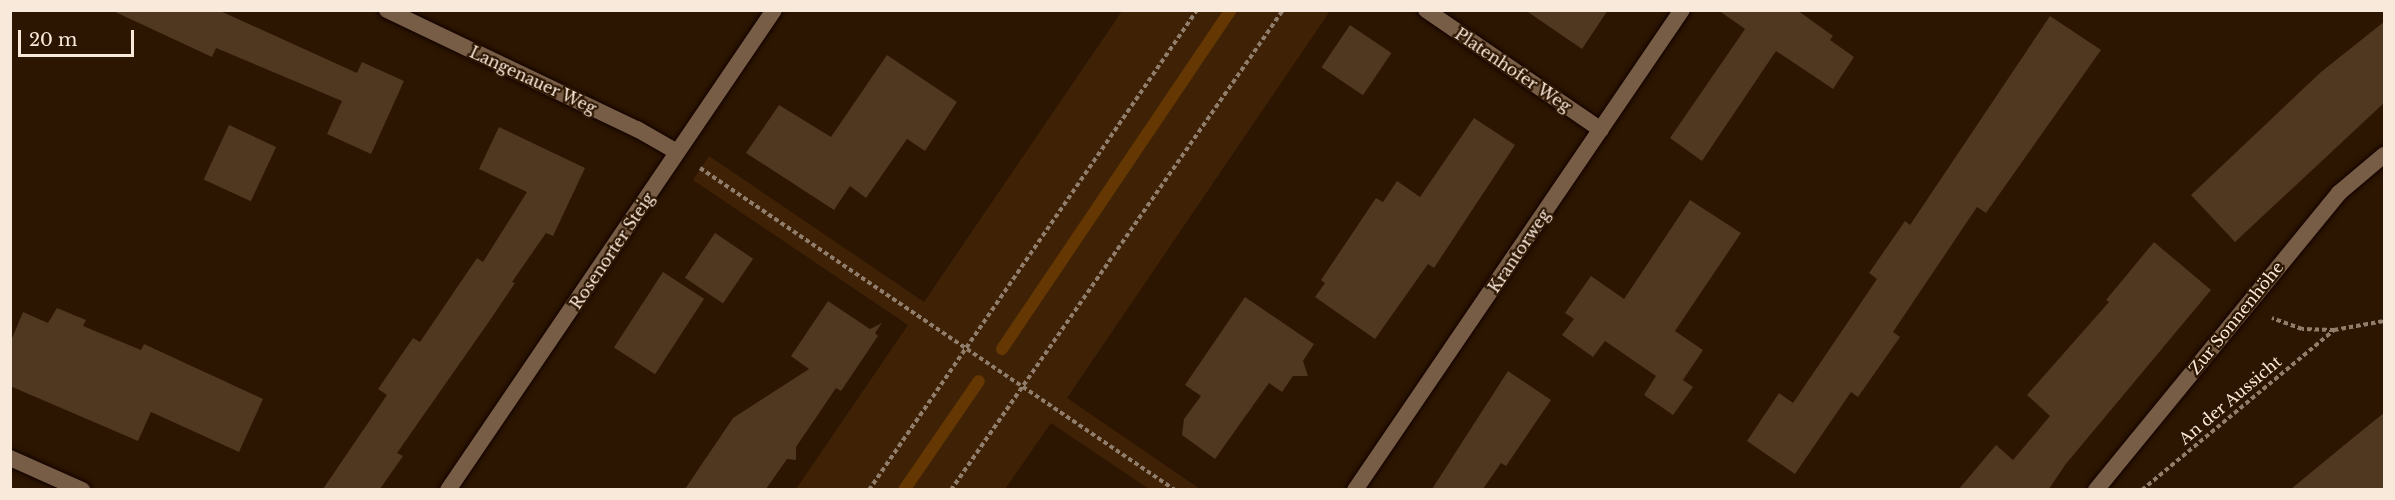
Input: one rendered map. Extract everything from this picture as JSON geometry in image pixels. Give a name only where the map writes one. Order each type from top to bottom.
[{"type":"street","name":"Langenauer Weg","points":[[387,10],[637,129],[678,152]]},
{"type":"street","name":"Rosenorter Steig","points":[[448,489],[774,10]]},
{"type":"street","name":"Platenhofer Weg","points":[[1426,10],[1601,130]]},
{"type":"street","name":"Krantorweg","points":[[1355,489],[1682,10]]},
{"type":"street","name":"Zur Sonnenhöhe","points":[[2096,489],[2339,193],[2385,155]]},
{"type":"street","points":[[10,458],[82,489]]},
{"type":"path","points":[[869,489],[1197,10]]},
{"type":"path","points":[[951,489],[1024,387],[1283,10]]},
{"type":"path","points":[[678,152],[1175,489]]},
{"type":"path","name":"An der Aussicht","points":[[2249,303],[2263,314],[2302,329],[2334,330],[2385,321]]},
{"type":"path","name":"An der Aussicht","points":[[2142,489],[2334,330]]},
{"type":"shaded area","points":[[1122,11],[1330,11],[1067,398],[1200,489],[1149,489],[1051,423],[1005,489],[796,489],[908,325],[693,180],[709,156],[924,302]]},
{"type":"building","points":[[111,10],[218,10],[357,73],[362,62],[404,81],[371,154],[327,134],[342,101],[216,48],[212,57]]},
{"type":"building","points":[[1525,10],[1608,10],[1582,49]]},
{"type":"building","points":[[1718,10],[1797,10],[1833,36],[1830,40],[1854,57],[1833,89],[1776,51],[1702,161],[1670,138],[1745,29]]},
{"type":"building","points":[[2050,16],[2101,50],[1986,213],[1977,207],[1893,332],[1900,337],[1858,397],[1851,392],[1795,474],[1747,441],[1779,393],[1793,403],[1877,279],[1869,273],[1905,221],[1910,225]]},
{"type":"building","points":[[2385,21],[2385,102],[2235,242],[2191,195],[2321,72]]},
{"type":"building","points":[[1350,25],[1391,53],[1363,95],[1321,67]]},
{"type":"building","points":[[887,55],[957,102],[925,151],[907,139],[866,198],[850,186],[834,210],[746,153],[779,105],[831,137]]},
{"type":"building","points":[[1474,118],[1515,145],[1434,268],[1428,264],[1375,339],[1315,297],[1325,283],[1321,280],[1376,198],[1383,202],[1397,181],[1420,197]]},
{"type":"building","points":[[229,125],[276,147],[251,201],[204,179]]},
{"type":"building","points":[[499,127],[585,168],[553,236],[546,233],[512,282],[515,283],[397,453],[403,456],[380,489],[323,489],[387,395],[378,389],[413,338],[420,342],[477,258],[483,262],[527,192],[479,169]]},
{"type":"building","points":[[1690,200],[1741,233],[1675,331],[1703,350],[1683,380],[1693,387],[1673,415],[1644,395],[1656,376],[1605,341],[1593,357],[1562,335],[1574,319],[1565,313],[1591,276],[1624,299]]},
{"type":"building","points":[[715,233],[753,259],[723,303],[685,278]]},
{"type":"building","points":[[2154,242],[2211,290],[2065,465],[2049,489],[1959,489],[1996,445],[2013,460],[2050,416],[2027,395],[2109,302],[2106,300]]},
{"type":"building","points":[[663,272],[704,299],[655,374],[614,347]]},
{"type":"building","points":[[1245,297],[1314,344],[1303,361],[1308,376],[1293,376],[1282,392],[1269,383],[1215,459],[1182,435],[1184,419],[1201,396],[1185,385]]},
{"type":"building","points":[[828,301],[870,329],[882,323],[875,333],[878,336],[841,391],[836,388],[796,447],[796,460],[787,459],[766,489],[685,489],[733,418],[809,369],[791,356]]},
{"type":"building","points":[[57,308],[86,320],[83,326],[141,350],[144,344],[263,399],[239,452],[151,412],[138,441],[10,386],[10,343],[23,312],[48,323]]},
{"type":"building","points":[[1508,371],[1551,400],[1506,466],[1501,463],[1483,489],[1432,489]]},
{"type":"building","points":[[2385,412],[2385,489],[2291,489],[2348,442]]},
{"type":"waterway","points":[[1002,349],[1231,10]]},
{"type":"waterway","points":[[904,490],[979,381]]}]
